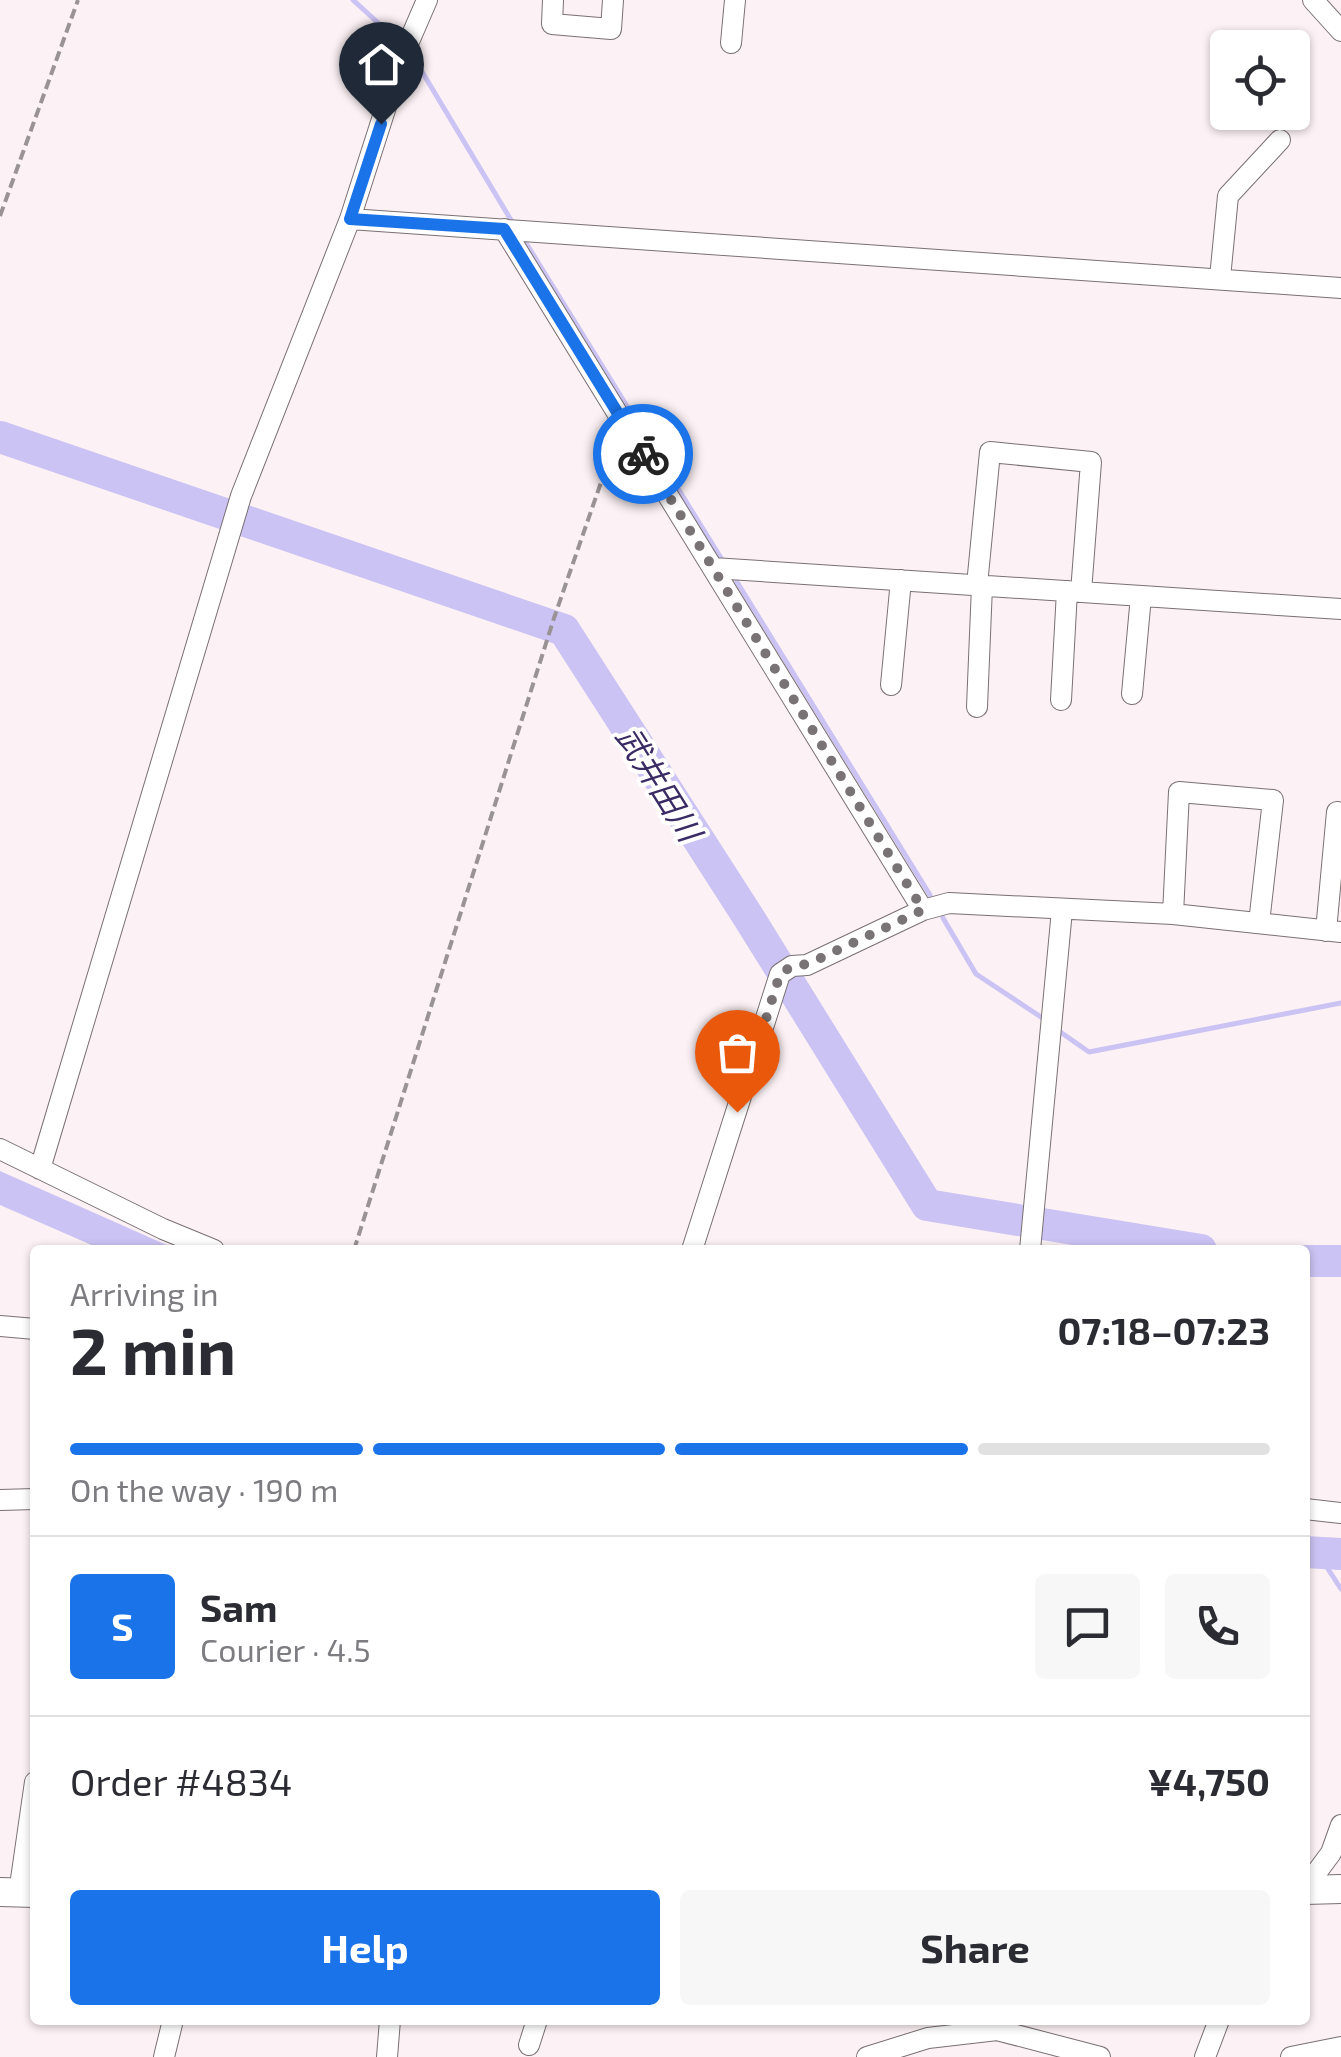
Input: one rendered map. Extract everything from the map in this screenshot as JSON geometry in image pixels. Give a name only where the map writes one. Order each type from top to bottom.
[{"type":"main road","points":[[1310,1889],[1341,1889]]},
{"type":"street","points":[[40,1169],[241,496],[350,219],[402,60],[426,0]]},
{"type":"street","points":[[553,0],[552,24],[611,29],[614,0]]},
{"type":"street","points":[[731,42],[734,0]]},
{"type":"street","points":[[1313,0],[1341,31]]},
{"type":"street","points":[[1220,278],[1228,196],[1280,140]]},
{"type":"street","points":[[350,219],[1341,288]]},
{"type":"street","points":[[504,229],[923,910]]},
{"type":"street","points":[[976,707],[990,452],[1091,462],[1061,700]]},
{"type":"street","points":[[713,568],[1341,609]]},
{"type":"street","points":[[891,686],[901,580]]},
{"type":"street","points":[[1132,694],[1140,596]]},
{"type":"street","points":[[1173,914],[1180,792],[1273,800],[1259,923]]},
{"type":"street","points":[[694,1245],[786,970],[808,964],[923,910],[949,903],[1173,914],[1334,932],[1337,812]]},
{"type":"street","points":[[1030,1245],[1062,910]]},
{"type":"street","points":[[0,1149],[202,1245]]},
{"type":"street","points":[[0,1326],[30,1329]]},
{"type":"street","points":[[0,1500],[30,1498]]},
{"type":"street","points":[[1310,1510],[1341,1513]]},
{"type":"street","points":[[18,1893],[30,1815]]},
{"type":"street","points":[[1310,1882],[1331,1853],[1341,1824]]},
{"type":"street","points":[[164,2057],[172,2025]]},
{"type":"street","points":[[378,2025],[387,2051]]},
{"type":"street","points":[[387,2051],[390,2025]]},
{"type":"street","points":[[529,2045],[535,2025]]},
{"type":"street","points":[[1205,2057],[1217,2025]]},
{"type":"street","points":[[867,2057],[928,2038],[997,2030],[1100,2057]]},
{"type":"street","points":[[1290,2057],[1341,2047]]},
{"type":"path","points":[[0,216],[78,0]]},
{"type":"path","points":[[356,1245],[554,618],[622,422]]},
{"type":"shaded area","points":[[0,1171],[167,1245],[92,1245],[0,1205]]},
{"type":"waterway","points":[[353,0],[398,41]]},
{"type":"waterway","points":[[412,55],[511,220]]},
{"type":"waterway","points":[[526,243],[721,558]]},
{"type":"waterway","name":"武井田川","points":[[0,437],[564,630],[927,1205],[1171,1245]]},
{"type":"waterway","points":[[737,582],[930,895]]},
{"type":"waterway","points":[[943,918],[976,974],[1044,1019]]},
{"type":"waterway","points":[[1056,1029],[1089,1052],[1341,1003]]},
{"type":"waterway","name":"武井田川","points":[[1310,1261],[1341,1261]]},
{"type":"waterway","points":[[1310,1552],[1341,1554]]},
{"type":"waterway","points":[[1317,1552],[1341,1589]]},
{"type":"way so far","points":[[643,454],[923,910],[780,974],[737,1112]]},
{"type":"route","points":[[381,124],[350,219],[504,229],[643,454]]}]
